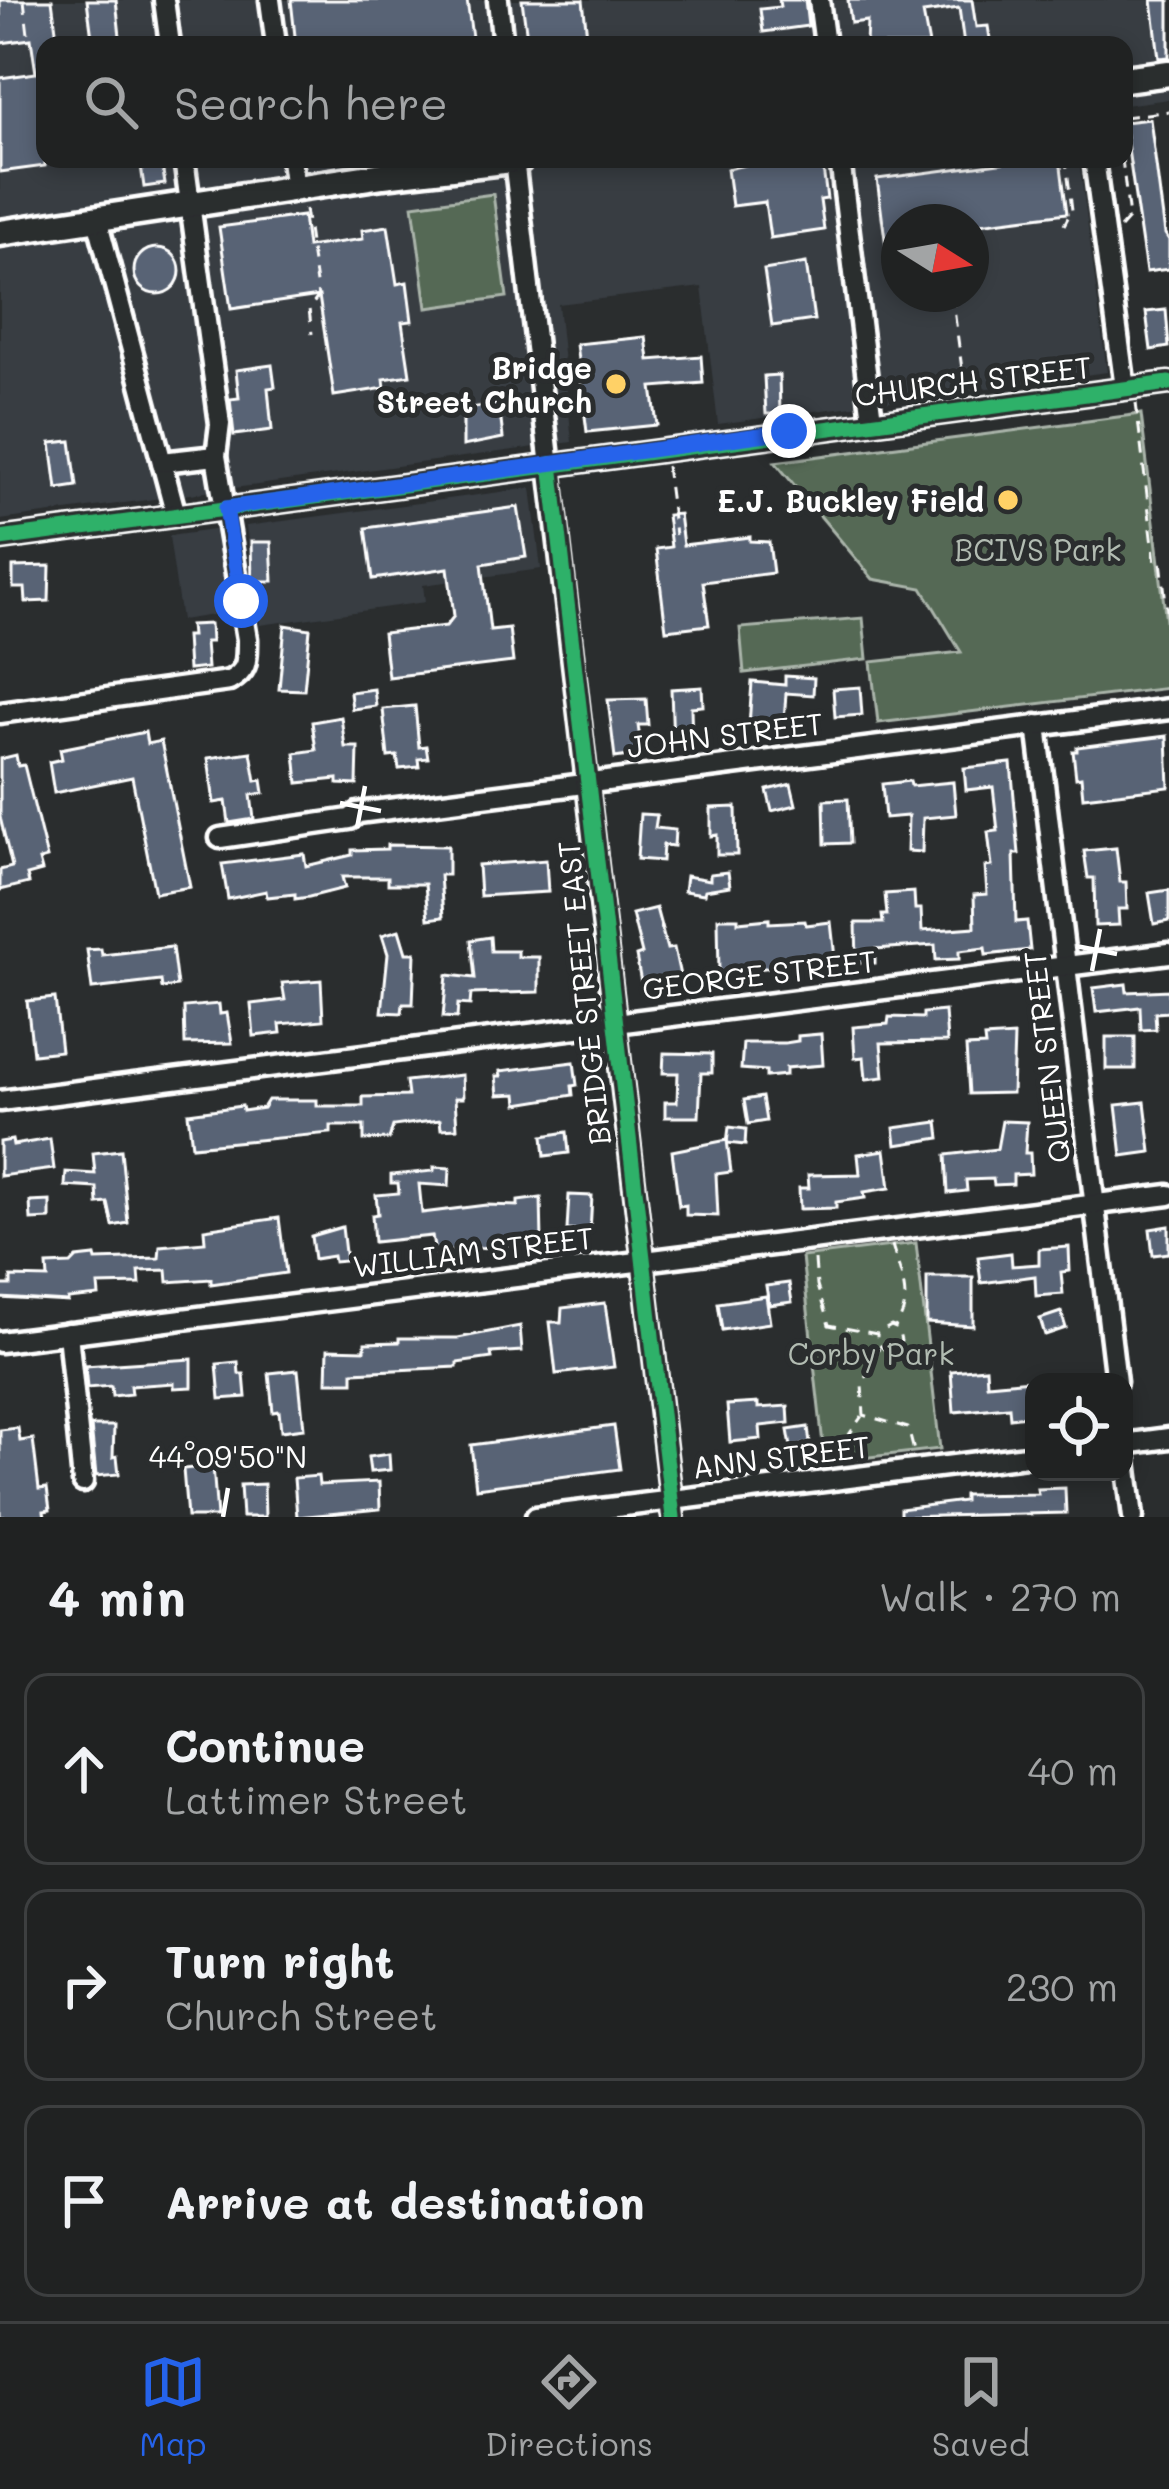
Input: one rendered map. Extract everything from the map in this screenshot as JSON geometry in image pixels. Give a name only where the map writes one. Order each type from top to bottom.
[{"type":"main road","points":[[1133,78],[1169,73]]},
{"type":"main road","points":[[0,233],[190,206],[300,198],[466,168]]},
{"type":"street","points":[[164,0],[169,36]]},
{"type":"street","points":[[271,0],[275,36]]},
{"type":"street","points":[[498,0],[501,36]]},
{"type":"street","points":[[820,0],[824,36]]},
{"type":"street","points":[[0,712],[229,681],[243,673],[248,639],[216,457],[220,424],[185,168]]},
{"type":"street","points":[[293,168],[300,198]]},
{"type":"street","name":"BRIDGE STREET EAST","points":[[517,168],[672,1508]]},
{"type":"street","points":[[841,168],[872,420]]},
{"type":"street","points":[[1095,168],[1130,394]]},
{"type":"street","points":[[97,219],[176,515]]},
{"type":"street","name":"CHURCH STREET","points":[[0,539],[872,420],[1130,394],[1169,383]]},
{"type":"street","points":[[162,462],[216,457]]},
{"type":"street","name":"JOHN STREET","points":[[220,838],[350,819],[358,813],[1169,709]]},
{"type":"street","name":"QUEEN STREET","points":[[1036,725],[1115,1373]]},
{"type":"street","name":"GEORGE STREET","points":[[0,1101],[1169,953]]},
{"type":"street","name":"WILLIAM STREET","points":[[0,1342],[1169,1195]]},
{"type":"street","points":[[68,1333],[83,1482]]},
{"type":"street","points":[[1133,1443],[1169,1438]]},
{"type":"street","name":"ANN STREET","points":[[536,1517],[672,1508],[1025,1456]]},
{"type":"street","points":[[1129,1481],[1133,1517]]},
{"type":"path","points":[[24,0],[29,41]]},
{"type":"path","points":[[1133,116],[1169,111]]},
{"type":"path","points":[[1064,225],[1072,210],[1067,168]]},
{"type":"path","points":[[1115,233],[1129,218],[1123,168]]},
{"type":"path","points":[[300,198],[317,297],[309,309],[312,334]]},
{"type":"path","points":[[954,312],[965,393]]},
{"type":"path","points":[[1130,394],[1169,627]]},
{"type":"path","points":[[667,473],[676,536]]},
{"type":"path","points":[[892,1244],[906,1301],[895,1327]]},
{"type":"path","points":[[814,1253],[817,1286],[829,1325],[877,1334]]},
{"type":"path","points":[[877,1334],[886,1326],[895,1327],[902,1336],[897,1348],[890,1351],[879,1346]]},
{"type":"path","points":[[851,1463],[848,1436],[864,1415],[862,1385],[879,1346],[877,1334]]},
{"type":"path","points":[[864,1415],[908,1428],[915,1455]]},
{"type":"shaded area","points":[[0,0],[1169,0],[1169,99],[1133,104],[1133,36],[36,36],[36,168],[1080,168],[1107,372],[718,424],[702,287],[558,304],[572,442],[0,520]]},
{"type":"shaded area","points":[[531,488],[541,569],[423,585],[425,602],[260,625],[246,526]]},
{"type":"shaded area","points":[[221,529],[232,612],[181,620],[169,536]]},
{"type":"green space","points":[[493,194],[507,297],[427,308],[413,205]]},
{"type":"green space","name":"BCIVS Park","points":[[1141,414],[1169,646],[1169,688],[878,723],[871,662],[961,652],[922,588],[873,579],[775,462]]},
{"type":"green space","points":[[863,618],[867,659],[744,673],[740,628]]},
{"type":"green space","name":"Corby Park","points":[[916,1243],[940,1449],[825,1462],[802,1257]]},
{"type":"building","points":[[0,0],[52,0],[57,36],[36,36],[36,73],[31,39],[1,43]]},
{"type":"building","points":[[87,0],[116,0],[120,36],[92,36]]},
{"type":"building","points":[[291,0],[467,0],[472,36],[295,36]]},
{"type":"building","points":[[522,0],[583,0],[587,36],[527,36]]},
{"type":"building","points":[[779,0],[805,0],[808,26],[763,32],[760,9],[780,7]]},
{"type":"building","points":[[848,0],[972,0],[976,27],[988,26],[990,36],[963,36],[959,8],[923,13],[927,36],[866,36],[867,21],[851,23]]},
{"type":"building","points":[[1152,0],[1169,0],[1169,57],[1159,58]]},
{"type":"building","points":[[36,73],[36,167],[0,172],[0,78]]},
{"type":"building","points":[[1150,119],[1169,240],[1169,269],[1146,272],[1131,168],[1133,121]]},
{"type":"building","points":[[141,168],[162,168],[165,184],[144,187]]},
{"type":"building","points":[[823,168],[824,230],[770,238],[765,202],[732,206],[727,169]]},
{"type":"building","points":[[961,168],[1061,168],[1067,213],[989,223],[989,204],[881,204],[881,209],[877,179]]},
{"type":"building","points":[[303,216],[307,247],[363,239],[362,230],[388,226],[397,284],[407,282],[412,321],[402,322],[410,375],[384,379],[385,388],[334,396],[319,296],[231,309],[219,227]]},
{"type":"building","points":[[157,248],[174,254],[180,271],[174,288],[157,294],[140,288],[134,271],[140,254]]},
{"type":"building","points":[[806,263],[814,320],[772,326],[764,270]]},
{"type":"building","points":[[1166,310],[1169,347],[1151,350],[1146,312]]},
{"type":"building","name":"Bridge Street Church","points":[[646,337],[649,360],[701,356],[703,383],[652,387],[657,425],[587,432],[576,344]]},
{"type":"building","points":[[272,365],[275,387],[268,388],[272,430],[234,435],[230,399],[239,398],[236,370]]},
{"type":"building","points":[[779,375],[780,414],[766,414],[764,376]]},
{"type":"building","points":[[499,404],[503,438],[463,446],[463,409]]},
{"type":"building","points":[[71,441],[77,486],[57,489],[51,443]]},
{"type":"building","points":[[518,507],[526,557],[482,564],[490,630],[509,628],[513,662],[388,677],[383,633],[446,626],[454,616],[448,568],[373,579],[366,528]]},
{"type":"building","points":[[679,514],[683,545],[750,537],[750,541],[769,542],[773,573],[703,582],[709,625],[666,630],[656,549],[671,547],[667,515]]},
{"type":"building","points":[[251,542],[271,542],[273,581],[252,581]]},
{"type":"building","points":[[50,566],[49,601],[26,602],[25,588],[13,588],[13,567]]},
{"type":"building","points":[[210,624],[211,642],[205,642],[207,668],[188,670],[190,625]]},
{"type":"building","points":[[285,625],[310,629],[304,690],[279,689]]},
{"type":"building","points":[[785,676],[814,678],[813,695],[786,693],[784,722],[749,726],[752,682],[785,685]]},
{"type":"building","points":[[702,687],[703,706],[691,707],[692,743],[673,744],[671,689]]},
{"type":"building","points":[[860,687],[862,715],[835,717],[833,689]]},
{"type":"building","points":[[374,689],[376,706],[352,709],[350,692]]},
{"type":"building","points":[[646,699],[648,725],[638,725],[642,754],[615,758],[608,700]]},
{"type":"building","points":[[415,706],[419,747],[426,746],[428,758],[418,759],[419,767],[399,769],[397,756],[388,757],[383,709]]},
{"type":"building","points":[[341,717],[345,747],[358,747],[357,785],[338,784],[338,779],[298,783],[295,753],[316,750],[312,722]]},
{"type":"building","points":[[145,732],[147,744],[161,741],[190,887],[155,893],[132,777],[54,793],[49,762],[62,759],[60,749]]},
{"type":"building","points":[[1167,736],[1169,787],[1083,797],[1081,777],[1076,778],[1073,751],[1077,747]]},
{"type":"building","points":[[251,752],[256,781],[262,780],[264,793],[251,795],[254,819],[229,823],[226,801],[214,803],[208,758]]},
{"type":"building","points":[[16,755],[18,766],[24,765],[47,858],[39,860],[42,871],[27,875],[29,883],[0,890],[0,870],[12,867],[0,817],[0,759]]},
{"type":"building","points":[[1011,763],[1019,854],[1014,854],[1016,922],[1027,921],[1030,950],[986,955],[985,948],[959,951],[959,959],[936,960],[935,945],[875,949],[875,963],[857,963],[856,923],[883,923],[885,894],[914,892],[922,931],[975,927],[974,895],[987,894],[985,867],[992,866],[988,832],[998,831],[993,787],[966,790],[964,768]]},
{"type":"building","points":[[910,781],[911,786],[953,782],[956,815],[923,818],[922,852],[907,851],[908,816],[885,818],[882,784]]},
{"type":"building","points":[[791,784],[796,805],[772,811],[767,790]]},
{"type":"building","points":[[848,799],[850,843],[825,844],[824,800]]},
{"type":"building","points":[[736,807],[737,855],[717,855],[711,808]]},
{"type":"building","points":[[640,814],[657,815],[655,828],[675,830],[674,846],[663,845],[662,861],[637,859]]},
{"type":"building","points":[[387,845],[448,846],[448,875],[440,875],[443,917],[428,919],[425,884],[388,884],[388,877],[342,877],[345,888],[295,899],[295,894],[267,897],[266,891],[228,899],[222,864],[304,854],[306,866],[352,855],[352,850],[387,849]]},
{"type":"building","points":[[1116,848],[1120,882],[1126,882],[1127,909],[1118,909],[1119,925],[1095,926],[1094,878],[1088,878],[1084,851]]},
{"type":"building","points":[[546,860],[548,892],[480,896],[478,865]]},
{"type":"building","points":[[728,872],[730,886],[704,894],[684,891],[686,876],[710,880],[710,874]]},
{"type":"building","points":[[1169,890],[1169,921],[1154,924],[1149,893]]},
{"type":"building","points":[[656,908],[667,949],[674,948],[682,985],[643,993],[636,956],[642,954],[632,914]]},
{"type":"building","points":[[718,918],[805,921],[806,925],[831,922],[836,967],[816,969],[815,960],[773,962],[773,967],[719,974]]},
{"type":"building","points":[[399,930],[406,953],[415,953],[413,1004],[403,1004],[402,1013],[382,1012],[388,954],[382,935]]},
{"type":"building","points":[[490,937],[491,951],[539,957],[539,992],[471,994],[470,1005],[458,1004],[457,1018],[443,1017],[447,975],[475,978],[471,940]]},
{"type":"building","points":[[172,947],[177,986],[162,988],[161,981],[92,989],[87,950],[101,949],[102,955]]},
{"type":"building","points":[[321,980],[323,1020],[280,1024],[281,1033],[254,1036],[251,1004],[285,1000],[282,983]]},
{"type":"building","points":[[1126,984],[1127,992],[1169,990],[1169,1012],[1155,1013],[1156,1029],[1141,1030],[1140,1007],[1096,1012],[1093,988]]},
{"type":"building","points":[[55,998],[61,1051],[33,1054],[27,1001]]},
{"type":"building","points":[[219,1004],[220,1014],[227,1013],[232,1043],[185,1044],[184,1007]]},
{"type":"building","points":[[945,1011],[947,1042],[881,1043],[884,1077],[866,1079],[864,1057],[855,1058],[853,1027],[888,1024],[889,1017],[923,1018],[923,1013]]},
{"type":"building","points":[[821,1034],[823,1065],[786,1068],[786,1075],[766,1077],[766,1071],[741,1069],[743,1043],[785,1043],[798,1041],[798,1036]]},
{"type":"building","points":[[1014,1036],[1012,1093],[969,1094],[966,1047],[985,1046],[984,1038]]},
{"type":"building","points":[[1106,1037],[1135,1037],[1135,1069],[1106,1069]]},
{"type":"building","points":[[664,1053],[712,1054],[712,1073],[701,1073],[699,1117],[665,1117],[665,1102],[677,1102],[678,1073],[663,1073]]},
{"type":"building","points":[[574,1062],[577,1085],[572,1086],[573,1095],[518,1104],[517,1094],[498,1095],[500,1071]]},
{"type":"building","points":[[462,1075],[463,1098],[455,1098],[457,1128],[441,1129],[440,1120],[393,1126],[389,1139],[364,1140],[364,1126],[331,1126],[331,1133],[192,1146],[188,1113],[263,1108],[268,1100],[363,1106],[363,1097],[408,1096],[406,1081]]},
{"type":"building","points":[[762,1097],[766,1121],[748,1124],[744,1100]]},
{"type":"building","points":[[1145,1102],[1151,1152],[1122,1156],[1116,1105]]},
{"type":"building","points":[[1002,1121],[1027,1122],[1025,1153],[1030,1153],[1031,1174],[1013,1175],[1013,1184],[966,1180],[967,1191],[948,1193],[946,1155],[997,1149]]},
{"type":"building","points":[[938,1122],[940,1138],[896,1145],[894,1128]]},
{"type":"building","points":[[729,1127],[746,1129],[745,1145],[727,1143]]},
{"type":"building","points":[[567,1132],[569,1153],[545,1156],[543,1136]]},
{"type":"building","points":[[50,1139],[54,1169],[0,1176],[0,1142],[12,1140],[13,1145]]},
{"type":"building","points":[[727,1140],[731,1172],[716,1174],[718,1216],[686,1215],[686,1205],[679,1206],[672,1151]]},
{"type":"building","points":[[121,1150],[128,1223],[113,1226],[108,1203],[98,1204],[97,1188],[65,1186],[66,1172],[95,1174],[93,1153]]},
{"type":"building","points":[[885,1150],[890,1188],[836,1202],[836,1208],[800,1209],[799,1188],[809,1188],[808,1175],[860,1174],[858,1154]]},
{"type":"building","points":[[434,1167],[450,1168],[449,1186],[419,1184],[422,1213],[518,1206],[518,1201],[541,1198],[542,1241],[435,1253],[432,1236],[374,1242],[376,1195],[399,1193],[391,1175],[434,1171]]},
{"type":"building","points":[[569,1195],[592,1196],[590,1232],[567,1230]]},
{"type":"building","points":[[50,1201],[50,1219],[31,1220],[30,1202]]},
{"type":"building","points":[[279,1218],[286,1273],[211,1284],[211,1279],[168,1282],[167,1270],[139,1271],[140,1284],[98,1285],[99,1296],[68,1302],[0,1298],[0,1285],[11,1285],[11,1277],[48,1278],[47,1265],[95,1256],[96,1260],[159,1258],[160,1246],[205,1242],[204,1229]]},
{"type":"building","points":[[1169,1226],[1169,1253],[1153,1255],[1150,1229]]},
{"type":"building","points":[[342,1227],[346,1261],[334,1262],[333,1256],[314,1259],[311,1236]]},
{"type":"building","points":[[1069,1247],[1070,1271],[1061,1272],[1063,1294],[1036,1296],[1035,1276],[981,1283],[978,1257],[1011,1253],[1012,1266],[1039,1264],[1039,1249]]},
{"type":"building","points":[[927,1277],[973,1277],[973,1326],[927,1323]]},
{"type":"building","points":[[789,1283],[792,1302],[769,1305],[766,1286]]},
{"type":"building","points":[[766,1296],[770,1323],[722,1330],[718,1303]]},
{"type":"building","points":[[605,1303],[614,1367],[556,1374],[550,1322],[561,1322],[562,1308]]},
{"type":"building","points":[[1061,1312],[1066,1328],[1045,1335],[1040,1319]]},
{"type":"building","points":[[520,1326],[522,1351],[491,1353],[492,1358],[457,1363],[457,1367],[353,1372],[353,1382],[327,1382],[328,1349],[365,1350],[365,1343],[458,1338]]},
{"type":"building","points":[[192,1359],[192,1387],[174,1388],[174,1383],[130,1386],[131,1394],[112,1396],[111,1386],[87,1388],[85,1366]]},
{"type":"building","points":[[238,1362],[246,1397],[220,1399],[217,1364]]},
{"type":"building","points":[[986,1368],[987,1384],[1025,1381],[1025,1416],[1010,1418],[1009,1407],[954,1412],[951,1371]]},
{"type":"building","points":[[298,1370],[304,1428],[281,1431],[279,1411],[273,1412],[269,1373]]},
{"type":"building","points":[[758,1403],[758,1408],[788,1406],[789,1423],[760,1426],[761,1439],[730,1442],[727,1405]]},
{"type":"building","points":[[91,1426],[114,1426],[113,1457],[117,1456],[119,1474],[96,1476]]},
{"type":"building","points":[[614,1426],[620,1469],[476,1488],[471,1445]]},
{"type":"building","points":[[808,1427],[810,1444],[791,1447],[788,1430]]},
{"type":"building","points":[[18,1428],[20,1441],[33,1439],[39,1489],[47,1488],[50,1510],[44,1511],[45,1517],[0,1517],[0,1430]]},
{"type":"building","points":[[389,1454],[390,1470],[370,1472],[368,1457]]},
{"type":"building","points":[[213,1466],[217,1517],[187,1517],[183,1469]]},
{"type":"building","points":[[318,1476],[319,1485],[379,1482],[380,1509],[297,1517],[294,1478]]},
{"type":"building","points":[[264,1484],[265,1517],[242,1517],[240,1485]]},
{"type":"building","points":[[1065,1488],[1066,1513],[900,1517],[900,1509],[964,1501],[964,1495],[1038,1494],[1037,1489]]},
{"type":"cycle path","points":[[0,539],[1169,383]]},
{"type":"cycle path","points":[[551,464],[673,1517]]},
{"type":"place","name":"Bridge Street Church","points":[[616,384]]},
{"type":"place","name":"E.J. Buckley Field","points":[[1008,500]]},
{"type":"route","points":[[241,601],[226,508],[789,431]]}]
